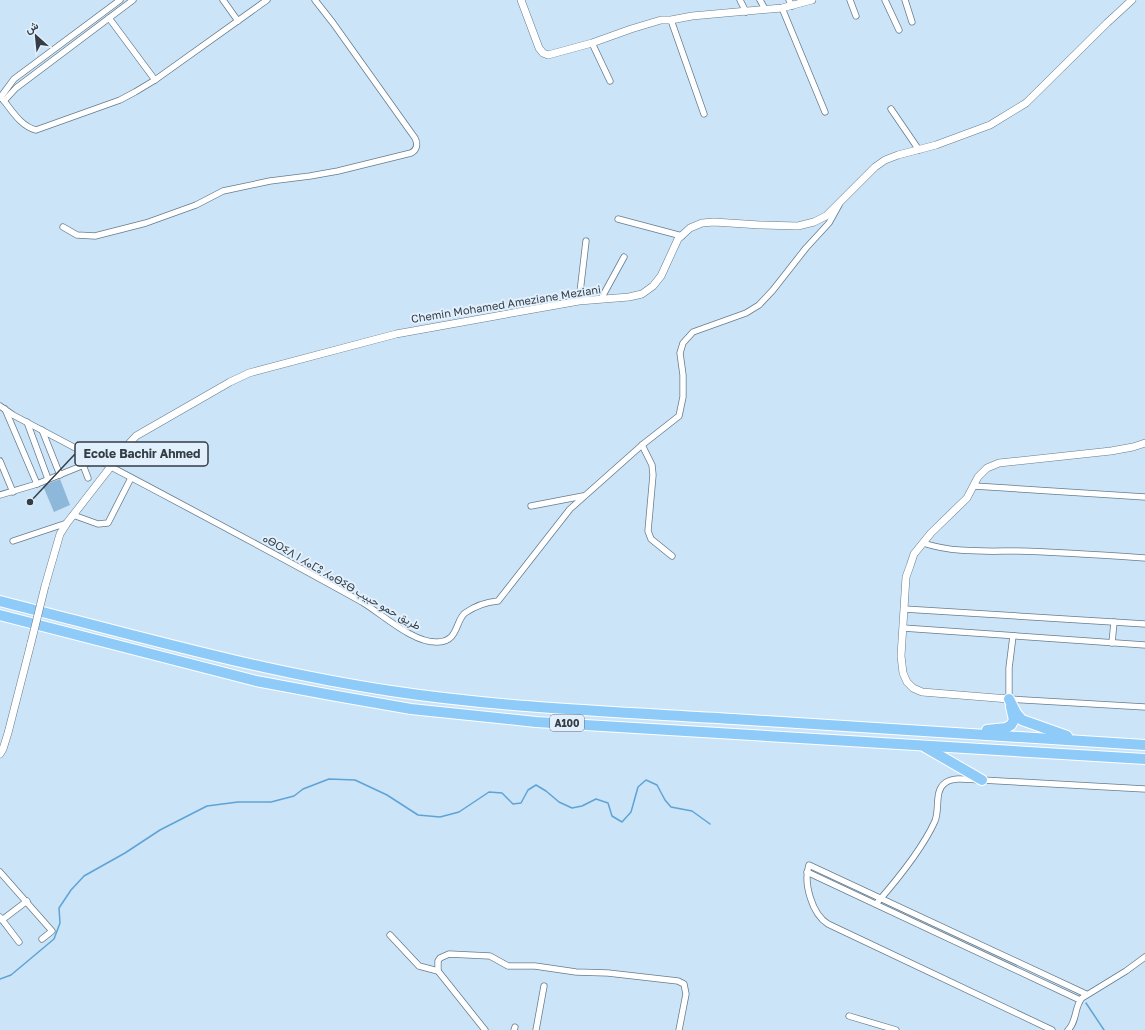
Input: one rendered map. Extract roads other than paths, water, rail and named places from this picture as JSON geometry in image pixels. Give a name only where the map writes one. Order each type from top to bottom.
[{"type":"highway","name":"A100","points":[[0,601],[249,664],[294,674],[394,692],[504,704],[1145,745]]},
{"type":"highway","name":"A100","points":[[0,615],[256,681],[411,709],[536,722],[1145,759]]},
{"type":"highway","points":[[963,733],[1006,728],[1011,725],[1014,720],[1009,699]]},
{"type":"highway","points":[[1009,699],[1016,714],[1022,720],[1082,741]]},
{"type":"highway","points":[[923,746],[982,780]]},
{"type":"main road","points":[[522,0],[539,48],[543,53],[550,54],[592,43],[661,20],[782,8],[790,3],[812,0]]},
{"type":"main road","name":"Chemin Mohamed Ameziane Meziani","points":[[0,754],[8,733],[45,586],[60,534],[136,436],[230,382],[249,373],[396,334],[579,301],[629,297],[642,294],[653,286],[661,276],[678,239],[690,228],[702,223],[714,222],[798,226],[814,222],[826,216],[875,166],[885,160],[936,145],[990,125],[1021,106],[1046,84],[1132,0]]},
{"type":"main road","points":[[1009,699],[922,692],[913,688],[907,682],[903,673],[901,656],[906,577],[914,554],[931,533],[967,498],[978,477],[987,468],[999,463],[1111,451],[1145,443]]},
{"type":"street","points":[[2,99],[14,79],[120,0]]},
{"type":"street","points":[[2,99],[133,0]]},
{"type":"street","points":[[223,0],[238,21]]},
{"type":"street","points":[[2,99],[28,128],[36,130],[120,100],[155,80],[268,0]]},
{"type":"street","points":[[63,227],[77,235],[95,236],[146,223],[196,205],[223,191],[270,181],[338,171],[414,151],[417,145],[415,138],[315,0]]},
{"type":"street","points":[[740,0],[746,12]]},
{"type":"street","points":[[760,0],[764,10]]},
{"type":"street","points":[[850,0],[856,16]]},
{"type":"street","points":[[885,0],[900,30]]},
{"type":"street","points":[[905,0],[912,22]]},
{"type":"street","points":[[782,8],[825,112]]},
{"type":"street","points":[[109,18],[155,80]]},
{"type":"street","points":[[671,20],[704,114]]},
{"type":"street","points":[[592,43],[610,81]]},
{"type":"street","points":[[891,109],[919,150]]},
{"type":"street","name":"ⴰⴱⵔⵉⴷ ⵏ ⵃⴰⵎⵓ ⵃⴰⴱⵉⴱ طريق حمو حبيب","points":[[2,407],[13,415],[96,460],[283,558],[365,604],[416,637],[429,642],[448,640],[456,632],[464,614],[485,603],[498,601],[570,509],[642,445],[679,416],[683,398],[683,375],[680,352],[683,343],[693,332],[746,313],[759,305],[773,290],[806,248],[829,223],[841,201]]},
{"type":"street","points":[[618,219],[682,236]]},
{"type":"street","points":[[579,301],[586,241]]},
{"type":"street","points":[[600,299],[624,257]]},
{"type":"street","points":[[2,407],[37,484]]},
{"type":"street","points":[[27,422],[48,480]]},
{"type":"street","points":[[42,430],[60,475]]},
{"type":"street","points":[[642,445],[652,465],[654,475],[648,531],[651,538],[672,556]]},
{"type":"street","points":[[0,495],[48,480],[96,460]]},
{"type":"street","points":[[0,461],[13,492]]},
{"type":"street","points":[[83,465],[88,478]]},
{"type":"street","points":[[74,515],[98,524],[108,523],[131,478]]},
{"type":"street","points":[[974,486],[1145,497]]},
{"type":"street","points":[[531,506],[585,496]]},
{"type":"street","points":[[13,541],[68,523]]},
{"type":"street","points":[[923,543],[936,547],[981,551],[1018,551],[1145,558]]},
{"type":"street","points":[[904,609],[1145,624]]},
{"type":"street","points":[[1112,643],[1114,622]]},
{"type":"street","points":[[903,628],[1145,645]]},
{"type":"street","points":[[1013,636],[1009,668],[1009,699],[1145,707]]},
{"type":"street","points":[[876,904],[920,848],[937,815],[939,793],[942,786],[952,780],[982,780],[1145,789]]},
{"type":"street","points":[[1052,1030],[828,924],[814,909],[807,872],[809,865],[1086,994]]},
{"type":"street","points":[[0,872],[52,931],[42,939]]},
{"type":"street","points":[[807,872],[1080,1000]]},
{"type":"street","points":[[19,942],[1,918],[27,901]]},
{"type":"street","points":[[390,935],[419,966],[438,971],[485,1030]]},
{"type":"street","points":[[438,971],[438,961],[440,958],[449,954],[490,956],[508,966],[535,966],[576,972],[608,973],[678,981],[684,984],[686,994],[679,1030]]},
{"type":"street","points":[[1068,1030],[1073,1023],[1080,1000],[1086,994],[1145,957]]},
{"type":"street","points":[[536,1030],[544,986]]},
{"type":"street","points":[[849,1016],[896,1030]]},
{"type":"waterway","points":[[0,979],[11,975],[54,939],[60,923],[59,908],[71,890],[84,876],[125,853],[160,830],[207,806],[238,802],[271,802],[294,796],[303,789],[329,779],[355,780],[387,795],[418,815],[440,817],[459,812],[489,792],[502,793],[513,804],[521,803],[528,790],[536,785],[559,802],[572,808],[582,806],[596,799],[608,803],[612,816],[622,822],[631,812],[638,787],[646,780],[657,785],[665,800],[671,807],[692,811],[710,824]]},
{"type":"waterway","points":[[1086,1003],[1104,1030]]},
{"type":"place","name":"Ecole Bachir Ahmed","points":[[30,502]]}]
